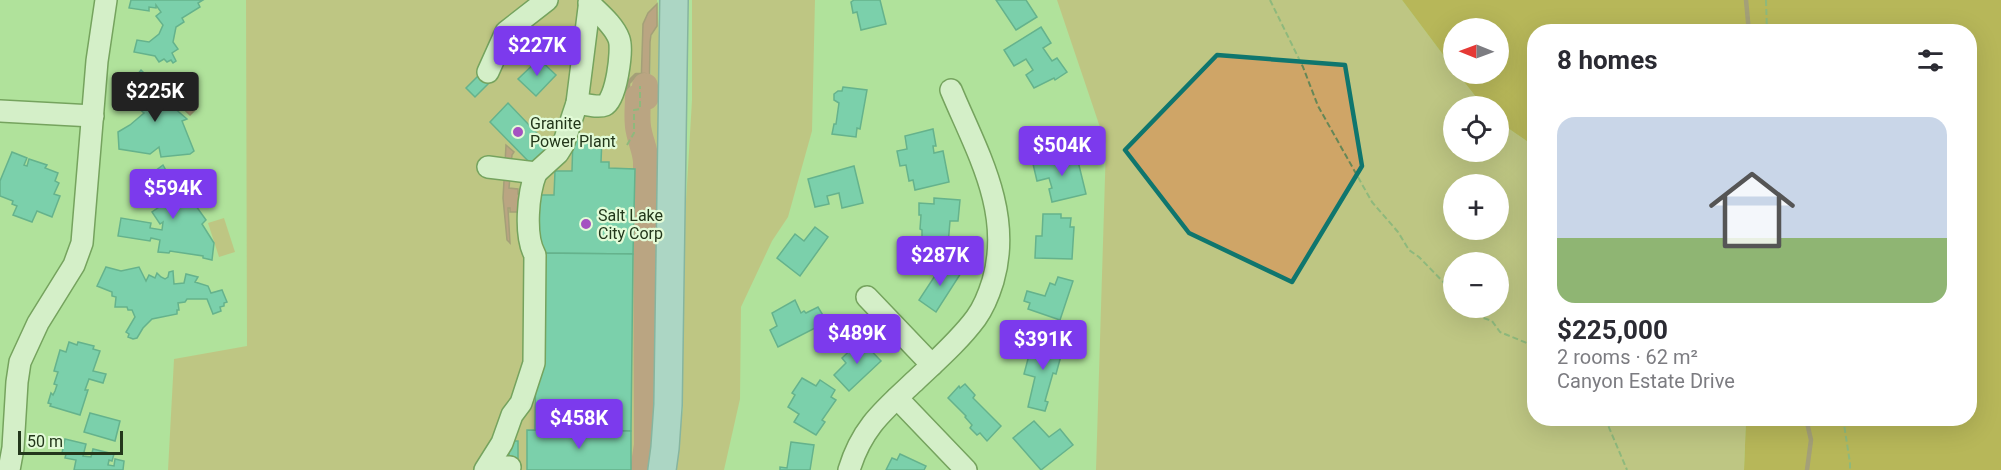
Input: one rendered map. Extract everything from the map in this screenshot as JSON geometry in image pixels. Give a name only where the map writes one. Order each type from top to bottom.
[{"type":"main road","points":[[662,470],[668,405],[674,0]]},
{"type":"street","points":[[9,470],[20,362],[38,323],[74,265],[82,243],[97,61],[105,0]]},
{"type":"street","points":[[488,72],[506,32],[547,0]]},
{"type":"street","points":[[495,469],[512,415],[521,403],[534,363],[535,255],[529,217],[530,195],[536,173],[558,153],[563,145],[577,103],[590,1]]},
{"type":"street","points":[[577,103],[603,106],[608,104],[612,97],[622,51],[620,39],[590,1]]},
{"type":"street","points":[[849,470],[864,433],[977,316],[989,294],[996,269],[1000,243],[998,215],[992,187],[951,90]]},
{"type":"street","points":[[0,111],[93,116]]},
{"type":"street","points":[[501,169],[536,173]]},
{"type":"street","points":[[867,297],[932,365]]},
{"type":"street","points":[[897,399],[966,470]]},
{"type":"path","points":[[1270,0],[1303,67],[1318,106],[1372,202],[1398,232],[1409,250],[1443,282]]},
{"type":"path","points":[[1766,0],[1767,24]]},
{"type":"path","points":[[627,145],[634,133],[634,110],[640,109],[640,87]]},
{"type":"path","points":[[1484,318],[1492,321],[1500,332],[1527,343]]},
{"type":"path","points":[[1608,426],[1627,470]]},
{"type":"path","points":[[1844,426],[1850,470]]},
{"type":"highlighted area","points":[[1217,55],[1345,65],[1362,166],[1292,282],[1189,233],[1125,150]]},
{"type":"shaded area","points":[[246,0],[657,0],[660,382],[651,470],[168,470],[174,359],[247,346]],"holes":[[[643,24],[653,30],[650,42],[651,103],[632,114],[641,86]],[[506,145],[514,152],[509,189],[518,194],[508,208],[509,243],[504,164]]]},
{"type":"shaded area","points":[[692,0],[815,0],[812,131],[788,217],[772,241],[741,307],[740,399],[724,470],[673,470],[683,409],[683,252],[692,100]]},
{"type":"shaded area","points":[[1057,0],[1402,0],[1443,55],[1443,84],[1466,84],[1475,96],[1443,96],[1443,162],[1509,162],[1509,129],[1527,141],[1527,426],[1746,426],[1744,470],[1096,470],[1106,145]]},
{"type":"shaded area","points":[[1402,0],[2001,0],[2001,470],[1744,470],[1746,426],[1977,426],[1977,24],[1527,24],[1527,141],[1509,129],[1509,96],[1475,96],[1466,84],[1509,84],[1509,18],[1443,18],[1443,55]]},
{"type":"shaded area","points":[[657,4],[657,26],[651,35],[650,42],[649,114],[632,114],[632,106],[636,106],[636,86],[641,86],[643,24],[648,13]]},
{"type":"shaded area","points":[[181,92],[198,107],[190,115],[174,100]]},
{"type":"shaded area","points":[[506,145],[514,152],[509,188],[518,189],[518,194],[521,194],[521,212],[510,212],[508,208],[510,243],[507,240],[503,198]]},
{"type":"shaded area","points":[[224,218],[235,252],[219,257],[208,223]]},
{"type":"building","points":[[131,0],[203,0],[198,3],[200,7],[182,18],[184,22],[176,27],[173,42],[178,49],[172,53],[176,61],[167,62],[164,59],[159,62],[155,56],[134,52],[137,40],[149,42],[159,34],[163,25],[156,16],[161,12],[156,5],[156,8],[149,7],[149,11],[129,8]]},
{"type":"building","points":[[880,0],[886,24],[861,30],[857,12],[853,13],[851,2]]},
{"type":"building","points":[[996,0],[1026,0],[1037,17],[1016,30]]},
{"type":"building","points":[[1041,27],[1051,43],[1043,48],[1052,61],[1057,58],[1067,72],[1055,80],[1054,78],[1034,88],[1026,75],[1033,70],[1026,59],[1014,66],[1004,50]]},
{"type":"building","points":[[539,59],[556,75],[536,96],[518,79]]},
{"type":"building","points":[[141,70],[169,98],[166,101],[187,119],[182,121],[194,151],[190,154],[161,157],[159,147],[150,154],[119,149],[118,132],[144,113],[138,108],[142,105],[128,95],[132,91],[127,87]]},
{"type":"building","points":[[480,74],[489,83],[475,97],[466,88]]},
{"type":"building","points":[[843,87],[867,90],[860,129],[857,128],[856,137],[832,134],[839,103],[834,100],[834,94],[842,91]]},
{"type":"building","name":"Granite Power Plant","points":[[508,103],[551,148],[533,166],[490,122]]},
{"type":"building","points":[[933,129],[936,146],[933,146],[934,153],[943,151],[949,182],[915,190],[913,180],[909,181],[906,165],[900,166],[897,151],[907,149],[905,136]]},
{"type":"building","name":"Salt Lake City Corp","points":[[573,137],[602,138],[601,162],[609,162],[609,168],[635,169],[633,254],[537,253],[537,195],[554,195],[555,171],[572,171]]},
{"type":"building","points":[[12,152],[27,158],[24,165],[27,166],[29,159],[47,165],[45,168],[58,173],[55,181],[59,183],[54,194],[60,196],[52,217],[37,211],[32,222],[13,215],[17,206],[12,204],[13,201],[0,196],[0,181]]},
{"type":"building","points":[[1076,153],[1086,194],[1052,202],[1049,178],[1037,181],[1033,164]]},
{"type":"building","points":[[163,165],[173,183],[175,181],[180,188],[189,182],[203,202],[196,206],[206,220],[202,224],[214,243],[212,260],[203,258],[203,256],[170,251],[169,253],[158,252],[160,240],[151,238],[150,241],[118,236],[121,218],[151,223],[150,228],[162,230],[163,222],[160,224],[152,212],[162,205],[148,185],[154,181],[151,174]]},
{"type":"building","points":[[854,166],[863,203],[842,208],[839,193],[827,196],[829,204],[815,207],[808,179]]},
{"type":"building","points":[[934,198],[960,200],[958,221],[950,221],[948,245],[924,246],[925,239],[922,239],[920,229],[919,203],[934,204]]},
{"type":"building","points":[[1043,214],[1061,214],[1061,218],[1071,218],[1070,227],[1074,227],[1072,259],[1035,258],[1036,236],[1042,236]]},
{"type":"building","points":[[815,227],[828,237],[800,276],[777,258],[795,234],[804,241]]},
{"type":"building","points":[[537,253],[633,254],[631,431],[535,430]]},
{"type":"building","points":[[944,262],[961,273],[936,312],[919,300]]},
{"type":"building","points":[[106,267],[121,271],[139,267],[146,281],[149,275],[155,278],[157,273],[165,279],[169,272],[173,271],[174,284],[184,283],[186,274],[198,277],[195,282],[208,286],[211,293],[222,290],[227,302],[220,307],[221,311],[213,314],[207,299],[187,299],[185,302],[178,303],[177,314],[152,319],[137,338],[133,339],[128,337],[129,334],[126,332],[135,317],[132,310],[128,310],[127,307],[115,307],[116,297],[112,296],[112,292],[97,286]]},
{"type":"building","points":[[1058,277],[1073,281],[1060,320],[1028,309],[1030,303],[1024,301],[1027,291],[1045,296],[1050,283],[1055,285]]},
{"type":"building","points":[[795,300],[801,313],[818,307],[827,322],[778,347],[770,330],[777,326],[772,313]]},
{"type":"building","points":[[1040,339],[1064,345],[1056,374],[1053,373],[1045,401],[1048,402],[1045,411],[1028,407],[1035,377],[1024,374],[1029,355],[1035,356]]},
{"type":"building","points":[[861,340],[881,361],[849,391],[834,375],[846,363],[842,358]]},
{"type":"building","points":[[69,342],[94,346],[93,349],[100,351],[93,371],[106,374],[103,383],[89,379],[80,415],[50,406],[51,404],[48,403],[57,385],[54,384],[58,372],[54,371],[60,350],[66,352]]},
{"type":"building","points":[[802,378],[816,386],[820,380],[835,390],[831,397],[836,400],[822,420],[825,422],[816,435],[794,422],[799,414],[788,407],[795,395],[792,393]]},
{"type":"building","points":[[965,384],[975,395],[973,398],[1001,426],[987,441],[980,433],[977,435],[970,428],[972,425],[966,416],[948,398],[959,386],[960,388]]},
{"type":"building","points":[[90,413],[120,421],[115,441],[84,432]]},
{"type":"building","points":[[1034,421],[1049,437],[1060,429],[1073,445],[1041,470],[1013,438]]},
{"type":"building","points":[[527,430],[631,431],[631,470],[527,470]]},
{"type":"building","points":[[65,439],[86,444],[83,456],[91,457],[93,449],[114,454],[108,465],[114,466],[115,459],[124,461],[123,470],[74,470],[76,460],[65,458],[66,454],[62,453]]},
{"type":"building","points":[[509,441],[518,441],[518,459],[509,459]]},
{"type":"building","points":[[791,442],[814,445],[810,470],[780,470],[780,467],[787,468]]},
{"type":"building","points":[[900,454],[926,466],[924,470],[886,470],[892,458],[897,460]]},
{"type":"waterway","points":[[1746,0],[1748,24]]},
{"type":"waterway","points":[[628,97],[628,83],[636,75],[645,75]]},
{"type":"waterway","points":[[643,470],[647,445],[646,161],[637,114],[638,97],[646,97],[645,86]]},
{"type":"waterway","points":[[638,97],[628,97],[629,114],[639,132]]},
{"type":"waterway","points":[[646,109],[646,161]]},
{"type":"waterway","points":[[1807,470],[1811,440],[1808,426]]},
{"type":"place","name":"Granite Power Plant","points":[[518,132]]},
{"type":"place","name":"Salt Lake City Corp","points":[[586,224]]}]
